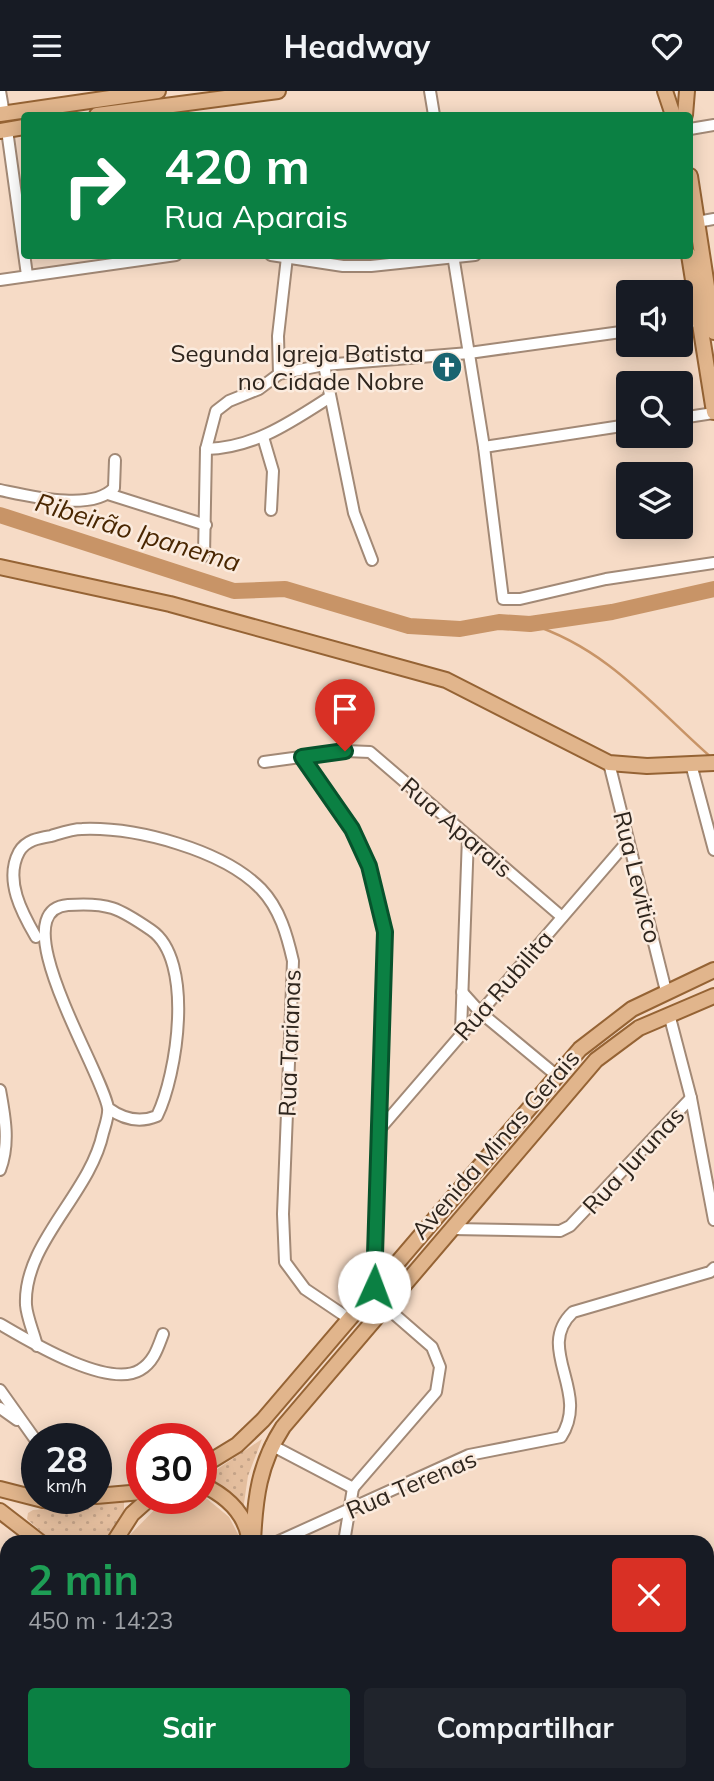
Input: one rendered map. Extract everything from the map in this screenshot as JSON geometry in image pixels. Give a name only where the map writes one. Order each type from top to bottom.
[{"type":"main road","points":[[2,114],[97,95],[158,91]]},
{"type":"main road","points":[[153,112],[187,110],[278,91]]},
{"type":"main road","points":[[665,91],[672,112]]},
{"type":"main road","points":[[685,112],[687,91]]},
{"type":"main road","points":[[3,131],[21,128]]},
{"type":"main road","points":[[693,196],[710,322],[714,412]]},
{"type":"main road","points":[[690,259],[710,322]]},
{"type":"main road","points":[[0,567],[170,604],[435,676],[610,763],[647,767],[710,763]]},
{"type":"main road","name":"Avenida Minas Gerais","points":[[217,1456],[249,1434],[556,1075],[595,1035],[632,1009],[714,970]]},
{"type":"main road","name":"Avenida Minas Gerais","points":[[252,1535],[261,1467],[283,1427],[596,1060],[639,1028],[714,996]]},
{"type":"main road","points":[[0,1489],[21,1494]]},
{"type":"main road","points":[[217,1496],[235,1508],[247,1526],[249,1535]]},
{"type":"main road","points":[[0,1511],[21,1535]]},
{"type":"main road","points":[[118,1535],[132,1514]]},
{"type":"street","points":[[0,91],[2,114]]},
{"type":"street","points":[[430,91],[433,112]]},
{"type":"street","points":[[693,128],[714,125]]},
{"type":"street","points":[[3,131],[21,239]]},
{"type":"street","points":[[697,222],[714,219]]},
{"type":"street","points":[[24,259],[27,275]]},
{"type":"street","points":[[279,374],[278,336],[287,259]]},
{"type":"street","points":[[303,259],[357,266],[394,265],[438,259]]},
{"type":"street","points":[[453,259],[484,447],[503,599],[520,599],[606,579],[714,563]]},
{"type":"street","points":[[0,280],[120,260]]},
{"type":"street","points":[[204,556],[206,449],[216,411],[229,401],[259,389],[279,374],[324,365],[469,353],[616,333]]},
{"type":"street","points":[[324,365],[354,513],[373,560]]},
{"type":"street","points":[[206,449],[223,448],[263,437],[330,397]]},
{"type":"street","points":[[693,416],[714,412]]},
{"type":"street","points":[[484,447],[616,427]]},
{"type":"street","points":[[263,437],[273,471],[271,510]]},
{"type":"street","points":[[108,494],[116,479],[115,460]]},
{"type":"street","points":[[0,491],[69,501],[108,494],[206,524]]},
{"type":"street","name":"Rua Aparais","points":[[264,762],[370,752],[562,917]]},
{"type":"street","points":[[302,757],[352,829],[369,866],[385,932],[374,1287],[386,1307],[432,1347],[440,1367],[436,1392],[354,1488],[345,1535]]},
{"type":"street","name":"Rua Levitico","points":[[610,763],[666,991]]},
{"type":"street","points":[[691,764],[714,850]]},
{"type":"street","name":"Rua Tarianas","points":[[108,1108],[64,1014],[38,952],[36,937],[23,914],[15,887],[19,851],[31,840],[82,829],[130,833],[179,844],[232,865],[261,889],[285,928],[293,961],[282,1215],[285,1262],[305,1289],[348,1318]]},
{"type":"street","points":[[461,1031],[468,837]]},
{"type":"street","name":"Rua Rubilita","points":[[379,1130],[461,1031],[628,841]]},
{"type":"street","points":[[36,937],[39,920],[46,910],[57,906],[105,904],[155,933],[172,958],[177,1045],[166,1098],[157,1116],[149,1119],[128,1118],[108,1108],[102,1140],[88,1178],[48,1234],[33,1266],[26,1305],[37,1346]]},
{"type":"street","points":[[462,992],[480,1012],[556,1075]]},
{"type":"street","points":[[669,1014],[691,1098],[714,1220]]},
{"type":"street","points":[[0,1090],[6,1123],[5,1157],[0,1170]]},
{"type":"street","name":"Rua Jurunas","points":[[452,1229],[559,1231],[570,1226],[691,1098]]},
{"type":"street","name":"Rua Terenas","points":[[293,1535],[469,1455],[561,1437],[570,1415],[571,1404],[570,1387],[562,1370],[559,1349],[563,1322],[573,1312],[710,1272],[714,1268]]},
{"type":"street","points":[[0,1324],[59,1358],[118,1374],[140,1370],[156,1355],[163,1334]]},
{"type":"street","points":[[0,1390],[23,1423]]},
{"type":"street","points":[[0,1409],[21,1423]]},
{"type":"street","points":[[271,1445],[354,1488]]},
{"type":"shaded area","points":[[262,1439],[248,1476],[243,1510],[217,1489],[217,1469]]},
{"type":"shaded area","points":[[124,1502],[124,1512],[112,1535],[45,1535],[27,1519],[28,1514],[112,1514],[112,1503]]},
{"type":"shaded area","points":[[217,1507],[229,1517],[238,1535],[130,1535],[150,1514],[217,1514]]},
{"type":"waterway","name":"Ribeirão Ipanema","points":[[0,515],[234,591],[285,589],[409,626],[460,629],[499,622],[530,624],[612,612],[714,589]]},
{"type":"waterway","points":[[530,624],[558,635],[606,663],[712,758]]},
{"type":"place","name":"Segunda Igreja Batista no Cidade Nobre","points":[[447,367]]},
{"type":"route","points":[[345,751],[302,757],[352,829],[369,866],[385,932],[374,1287]]}]
